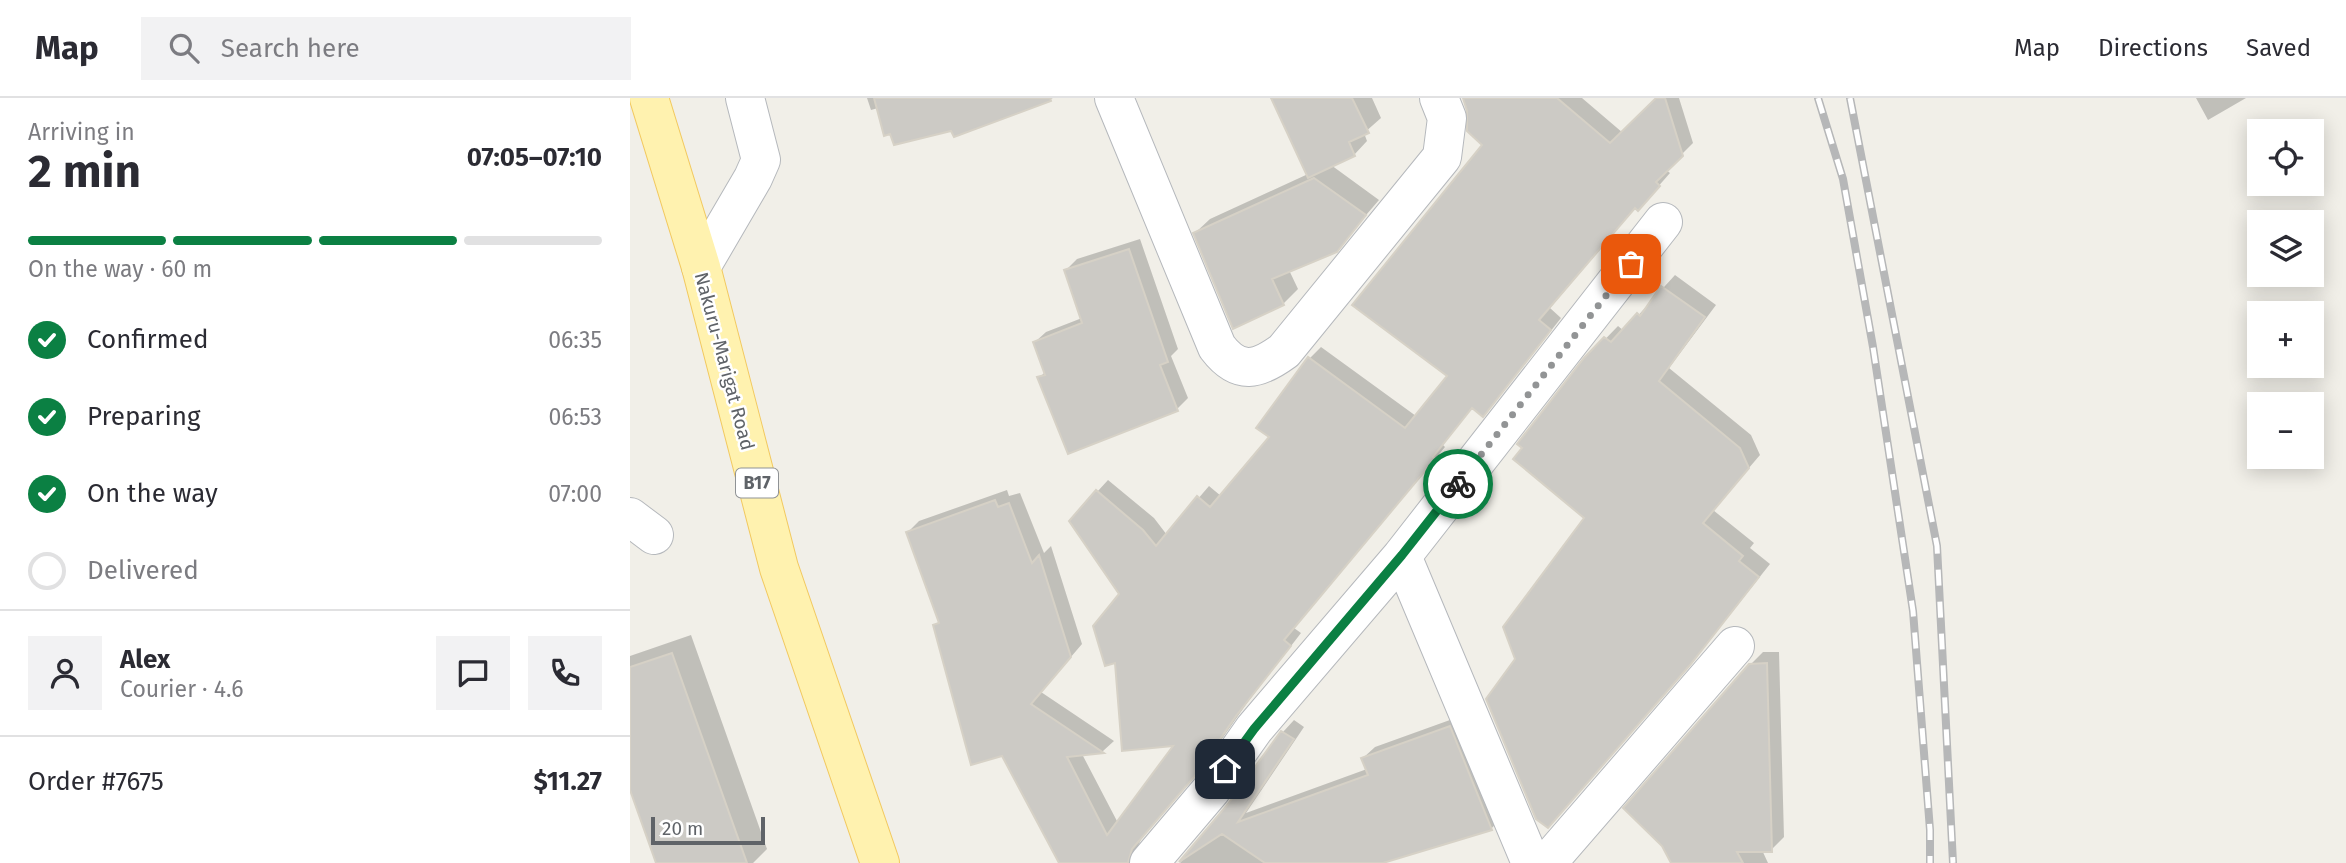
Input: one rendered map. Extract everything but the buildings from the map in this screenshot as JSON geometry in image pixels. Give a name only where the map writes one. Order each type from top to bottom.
[{"type":"main road","name":"Nakuru-Marigat Road","points":[[649,98],[701,267],[779,568],[880,863]]},
{"type":"street","points":[[701,267],[761,160],[745,98]]},
{"type":"street","points":[[1114,98],[1217,347],[1227,361],[1239,367],[1260,366],[1284,351],[1442,157],[1447,118],[1440,98]]},
{"type":"street","points":[[1149,863],[1211,790],[1254,729],[1402,555],[1663,222]]},
{"type":"street","points":[[1402,555],[1531,863]]},
{"type":"street","points":[[1547,863],[1735,646]]},
{"type":"railway","points":[[1818,98],[1843,179],[1873,347],[1913,611],[1930,830],[1930,863]]},
{"type":"railway","points":[[1850,98],[1937,546],[1953,863]]},
{"type":"way so far","points":[[1458,484],[1631,264]]},
{"type":"route","points":[[1225,769],[1254,729],[1402,555],[1458,484]]}]
